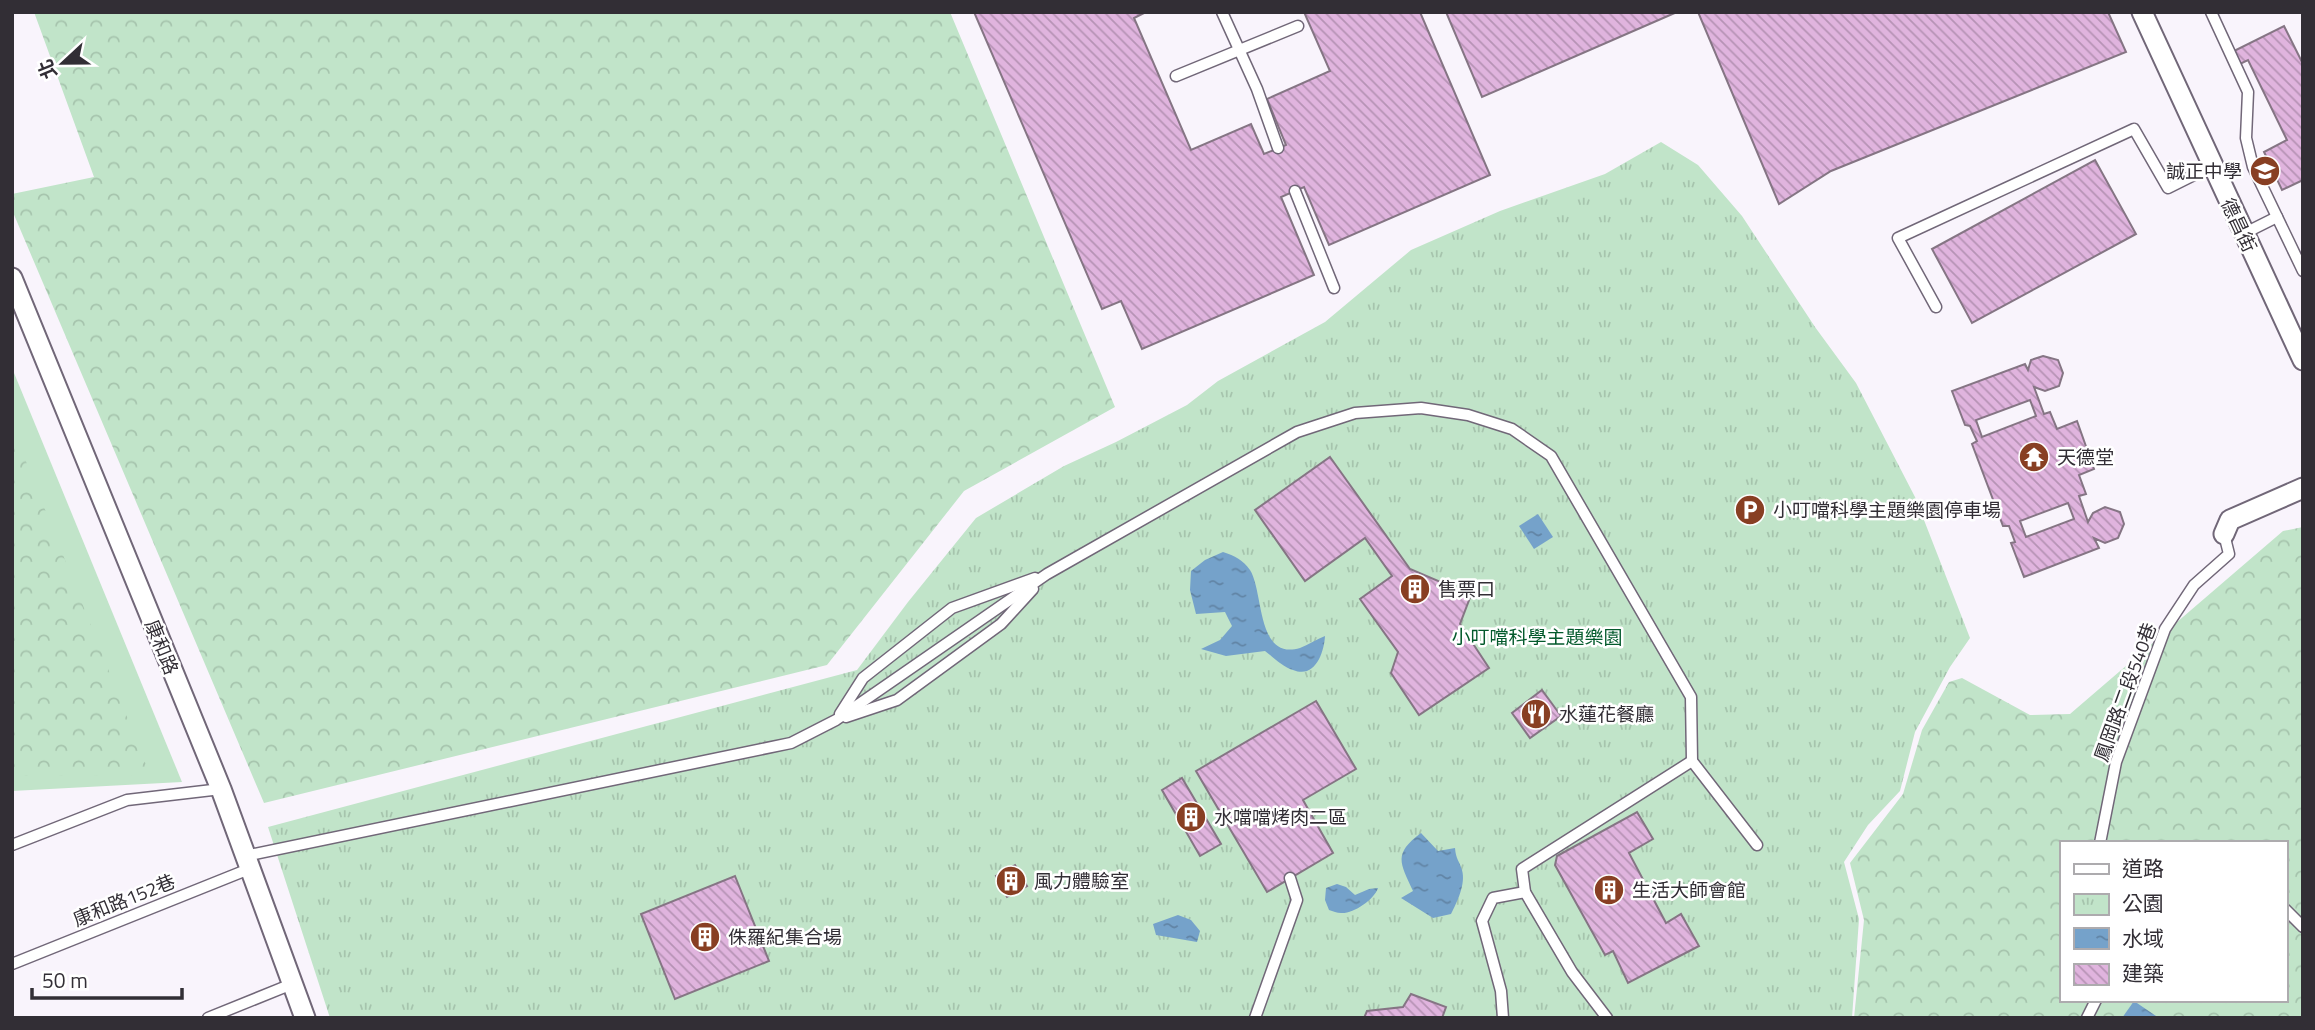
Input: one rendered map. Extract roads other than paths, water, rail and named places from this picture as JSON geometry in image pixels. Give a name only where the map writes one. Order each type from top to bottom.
[{"type":"street","name":"德昌街","points":[[2142,12],[2303,360]]},
{"type":"street","name":"康和路","points":[[12,278],[221,789],[305,1018]]},
{"type":"street","points":[[2224,534],[2230,520],[2303,488]]},
{"type":"lane","points":[[1222,12],[1257,89],[1278,148]]},
{"type":"lane","points":[[2211,12],[2249,92],[2246,138],[2253,167],[2303,271]]},
{"type":"lane","points":[[1176,76],[1298,26]]},
{"type":"lane","points":[[1936,307],[1898,238],[2134,129],[2168,188],[2212,166]]},
{"type":"lane","points":[[1295,191],[1334,288]]},
{"type":"lane","points":[[2243,234],[2277,217]]},
{"type":"lane","points":[[836,720],[1047,574],[1297,432],[1355,412],[1422,408],[1468,415],[1512,429],[1551,456],[1692,697],[1692,761],[1757,845]]},
{"type":"lane","name":"鳳岡路二段540巷","points":[[2100,841],[2116,762],[2165,629],[2194,585],[2229,554],[2224,534]]},
{"type":"lane","points":[[836,720],[897,700],[1000,624],[1047,574]]},
{"type":"lane","points":[[836,720],[863,678],[952,608],[1047,574]]},
{"type":"lane","name":"康和路152巷","points":[[12,964],[247,863],[791,743],[836,720]]},
{"type":"lane","points":[[1608,1018],[1572,972],[1525,892],[1522,869],[1692,761]]},
{"type":"lane","points":[[12,845],[127,800],[221,789]]},
{"type":"lane","points":[[1255,1018],[1297,900],[1290,878]]},
{"type":"lane","points":[[1503,1018],[1501,991],[1482,921],[1493,898],[1525,892]]},
{"type":"lane","points":[[2287,911],[2303,927]]},
{"type":"lane","points":[[208,1018],[292,984]]},
{"type":"lane","points":[[2087,1018],[2095,1002]]},
{"type":"water","points":[[1538,514],[1553,537],[1534,549],[1519,526]]},
{"type":"water","points":[[1223,552],[1238,559],[1250,570],[1264,622],[1276,644],[1286,649],[1300,648],[1325,636],[1323,650],[1313,668],[1301,672],[1293,670],[1265,651],[1226,656],[1201,649],[1220,640],[1232,626],[1225,612],[1196,614],[1190,590],[1191,571],[1205,560]]},
{"type":"water","points":[[1421,833],[1438,851],[1455,848],[1463,881],[1451,914],[1433,918],[1401,898],[1413,891],[1402,865],[1403,853]]},
{"type":"water","points":[[1337,884],[1346,887],[1355,895],[1378,888],[1363,905],[1340,913],[1329,910],[1325,900],[1326,888]]},
{"type":"water","points":[[1178,915],[1191,920],[1200,931],[1197,942],[1156,935],[1153,924]]},
{"type":"water","points":[[2135,1002],[2159,1018],[2122,1018]]},
{"type":"place","name":"誠正中學","points":[[2265,171]]},
{"type":"place","name":"天德堂","points":[[2034,457]]},
{"type":"place","name":"小叮噹科學主題樂園停車場","points":[[1750,510]]},
{"type":"place","name":"售票口","points":[[1415,589]]},
{"type":"place","name":"水蓮花餐廳","points":[[1536,714]]},
{"type":"place","name":"水噹噹烤肉二區","points":[[1191,817]]},
{"type":"place","name":"風力體驗室","points":[[1011,881]]},
{"type":"place","name":"生活大師會館","points":[[1609,890]]},
{"type":"place","name":"侏羅紀集合場","points":[[705,937]]},
{"type":"park label","name":"小叮噹科學主題樂園","points":[[1537,637]]}]
